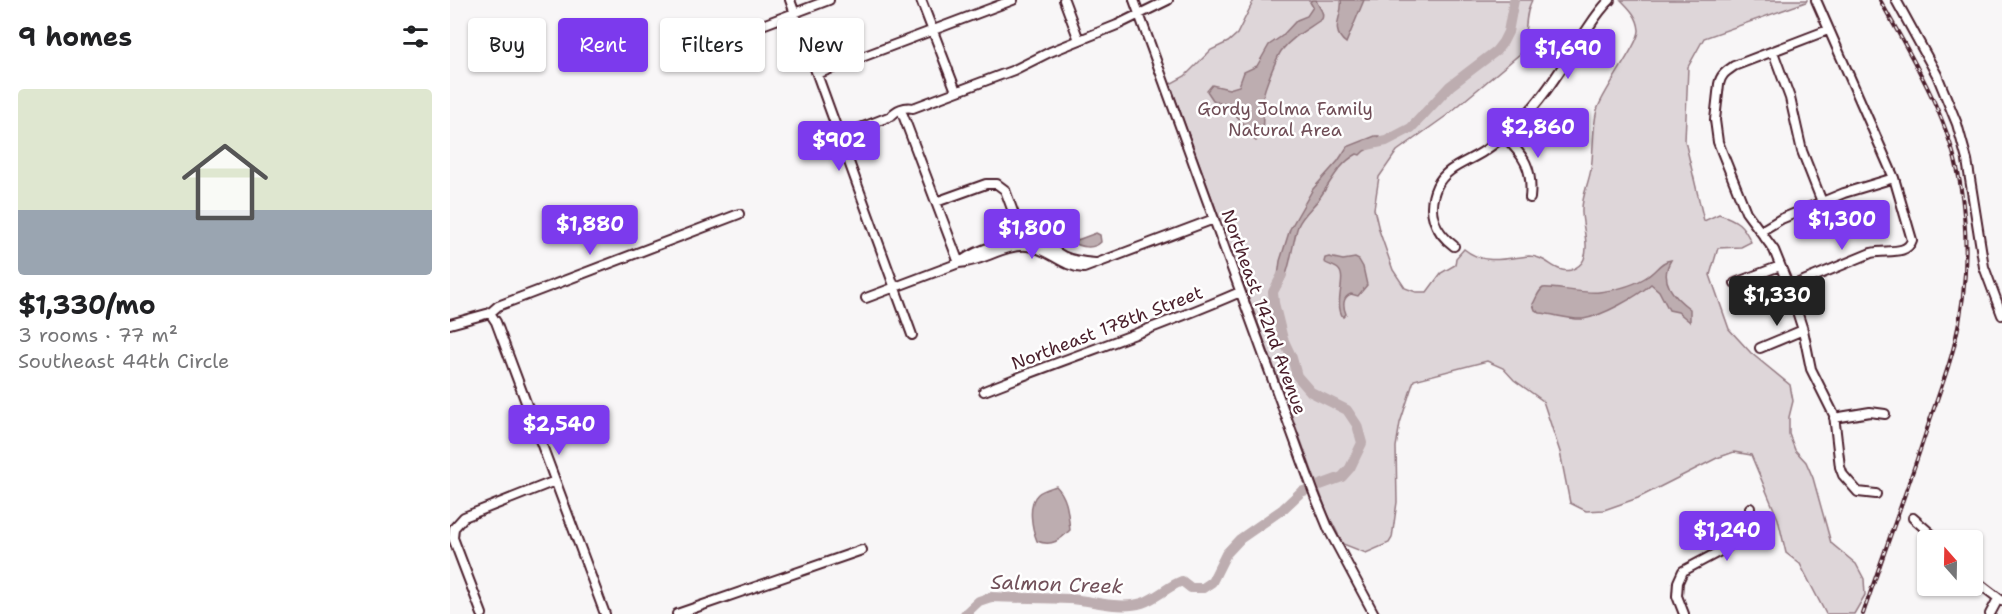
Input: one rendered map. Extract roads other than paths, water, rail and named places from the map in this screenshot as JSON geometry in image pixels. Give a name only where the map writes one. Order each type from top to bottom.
[{"type":"street","points":[[790,0],[912,335]]},
{"type":"street","points":[[765,24],[829,0]]},
{"type":"street","points":[[921,0],[956,91]]},
{"type":"street","points":[[817,74],[1013,0]]},
{"type":"street","points":[[1064,0],[1079,40]]},
{"type":"street","name":"Northeast 142nd Avenue","points":[[1134,0],[1315,496],[1329,530],[1374,614]]},
{"type":"street","points":[[809,148],[891,116],[908,107],[913,108],[1014,70],[1168,0]]},
{"type":"street","points":[[1454,246],[1436,228],[1432,214],[1432,201],[1437,186],[1444,175],[1483,152],[1504,136],[1532,109],[1610,0]]},
{"type":"street","points":[[1789,287],[1871,253],[1882,250],[1900,251],[1910,246],[1911,234],[1894,178],[1816,0]]},
{"type":"street","points":[[1896,0],[1937,75],[1957,124],[1967,160],[1984,267],[2002,315]]},
{"type":"street","points":[[1828,30],[1734,66],[1720,78],[1715,120],[1718,142],[1746,212],[1774,250],[1789,287],[1803,330],[1811,369],[1830,403],[1834,418],[1837,454],[1843,475],[1858,492],[1876,495]]},
{"type":"street","points":[[1773,51],[1790,98],[1802,151],[1822,202]]},
{"type":"street","points":[[891,116],[897,118],[910,113],[913,108]]},
{"type":"street","points":[[903,115],[959,263]]},
{"type":"street","points":[[1504,136],[1520,152],[1528,166],[1531,183],[1530,198]]},
{"type":"street","points":[[1761,231],[1781,219],[1844,193],[1894,178]]},
{"type":"street","points":[[936,202],[986,183],[997,184],[1005,190],[1019,228],[1020,244]]},
{"type":"street","points":[[450,324],[490,314],[498,306],[739,214]]},
{"type":"street","points":[[866,298],[1004,244],[1037,242],[1072,260],[1095,263],[1214,219]]},
{"type":"street","points":[[1735,283],[1780,266]]},
{"type":"street","name":"Northeast 178th Street","points":[[984,391],[1053,363],[1184,317],[1240,292]]},
{"type":"street","points":[[490,314],[496,322],[605,614]]},
{"type":"street","points":[[1760,348],[1803,330]]},
{"type":"street","points":[[1834,418],[1870,412],[1885,414]]},
{"type":"street","points":[[482,614],[453,538],[454,528],[464,517],[555,481]]},
{"type":"street","points":[[1684,614],[1677,596],[1679,577],[1688,567],[1726,548],[1745,533],[1749,526],[1750,508]]},
{"type":"street","points":[[1913,518],[1927,530]]},
{"type":"street","points":[[677,614],[862,550]]},
{"type":"street","points":[[1983,587],[2000,600],[1990,614]]},
{"type":"waterway","name":"Salmon Creek","points":[[1367,145],[1386,141],[1411,128],[1450,86],[1496,51],[1508,32],[1514,0]]},
{"type":"waterway","name":"Salmon Creek","points":[[965,614],[979,601],[991,597],[1069,599],[1133,605],[1147,601],[1182,581],[1191,588],[1203,588],[1212,582],[1226,554],[1240,539],[1283,509],[1301,492],[1342,477],[1350,468],[1362,443],[1357,425],[1347,410],[1311,392],[1297,376],[1283,339],[1274,303],[1273,292],[1282,275]]},
{"type":"railway","points":[[1863,614],[1951,356],[1962,306],[1965,265],[1965,224],[1955,159],[1928,88],[1880,0]]},
{"type":"park label","name":"Gordy Jolma Family Natural Area","points":[[1285,119]]}]
